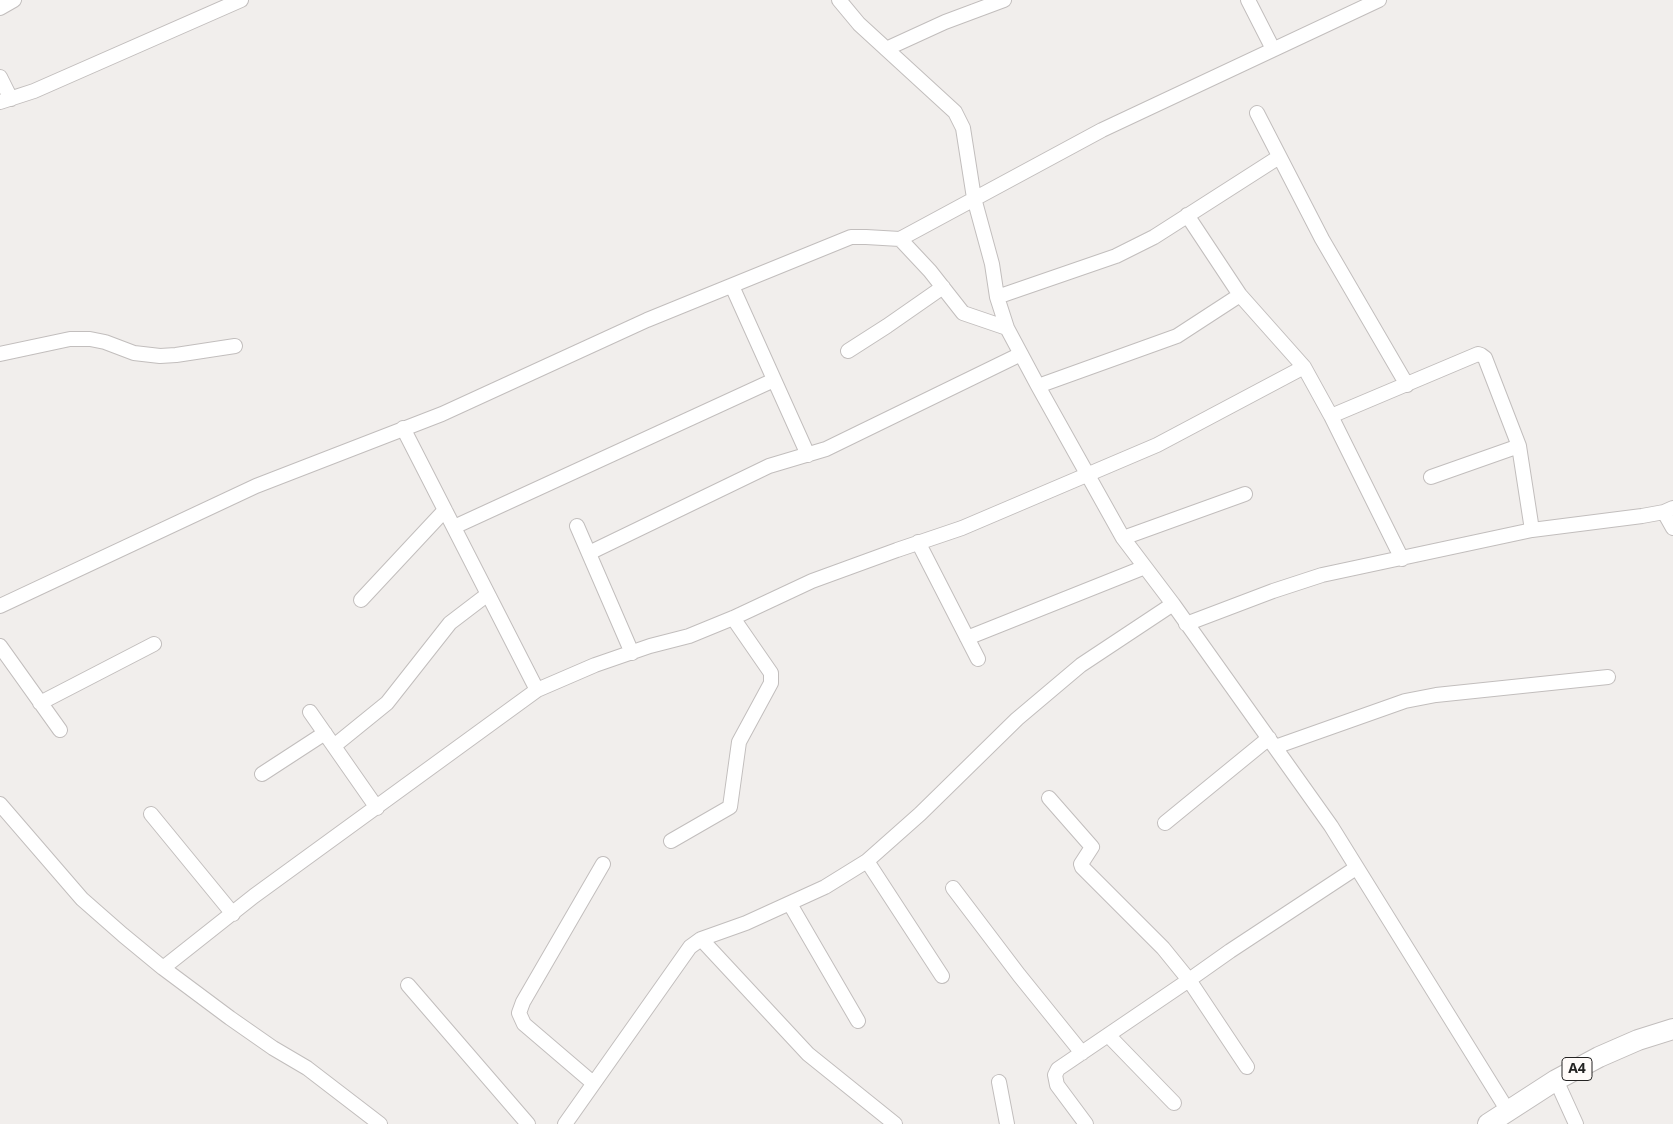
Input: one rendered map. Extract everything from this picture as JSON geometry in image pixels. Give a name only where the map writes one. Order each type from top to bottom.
[{"type":"highway","name":"A4","points":[[1488,1124],[1556,1080],[1616,1049],[1673,1029]]},
{"type":"street","points":[[0,8],[14,0]]},
{"type":"street","points":[[0,77],[5,100],[34,91],[241,0]]},
{"type":"street","points":[[839,0],[859,24],[954,112],[963,128],[974,198],[992,264],[997,296],[1007,328],[1038,386],[1123,538],[1173,604],[1331,826],[1508,1111]]},
{"type":"street","points":[[886,49],[945,22],[1004,0]]},
{"type":"street","points":[[1248,0],[1273,49]]},
{"type":"street","points":[[0,606],[256,486],[442,414],[647,320],[851,237],[900,239],[1102,130],[1379,0]]},
{"type":"street","points":[[1257,113],[1322,239],[1407,385]]},
{"type":"street","points":[[997,296],[1116,256],[1154,237],[1279,157]]},
{"type":"street","points":[[1187,215],[1240,295],[1304,368],[1331,416],[1402,559]]},
{"type":"street","points":[[900,239],[966,315],[1007,328]]},
{"type":"street","points":[[732,286],[808,455]]},
{"type":"street","points":[[848,351],[943,287]]},
{"type":"street","points":[[1038,386],[1177,336],[1240,295]]},
{"type":"street","points":[[0,354],[70,339],[90,339],[117,345],[134,353],[160,356],[235,346]]},
{"type":"street","points":[[589,553],[769,466],[826,450],[1021,354]]},
{"type":"street","points":[[1331,416],[1478,354],[1481,355],[1484,358],[1519,446],[1532,530]]},
{"type":"street","points":[[163,968],[232,914],[537,690],[595,665],[632,652],[689,636],[733,618],[812,581],[962,528],[1156,445],[1304,368]]},
{"type":"street","points":[[454,527],[774,380]]},
{"type":"street","points":[[403,428],[537,690]]},
{"type":"street","points":[[1431,477],[1519,446]]},
{"type":"street","points":[[1123,538],[1245,494]]},
{"type":"street","points":[[361,600],[445,510]]},
{"type":"street","points":[[1186,624],[1273,591],[1322,575],[1532,530],[1669,510],[1673,528]]},
{"type":"street","points":[[577,526],[632,652]]},
{"type":"street","points":[[918,542],[978,659]]},
{"type":"street","points":[[967,638],[1145,567]]},
{"type":"street","points":[[334,746],[386,703],[450,622],[488,594]]},
{"type":"street","points":[[565,1124],[690,947],[701,939],[746,923],[825,888],[867,861],[920,814],[1024,713],[1081,665],[1173,604]]},
{"type":"street","points":[[671,841],[730,807],[739,742],[771,683],[772,673],[733,618]]},
{"type":"street","points":[[40,702],[154,644]]},
{"type":"street","points":[[0,646],[60,730]]},
{"type":"street","points":[[1165,823],[1272,742],[1371,712],[1436,695],[1608,677]]},
{"type":"street","points":[[310,712],[377,808]]},
{"type":"street","points":[[262,774],[325,734]]},
{"type":"street","points":[[1049,798],[1092,847],[1081,864],[1082,867],[1150,934],[1189,980],[1247,1067]]},
{"type":"street","points":[[0,804],[82,899],[163,968],[230,1018],[306,1068],[380,1124]]},
{"type":"street","points":[[151,814],[232,914]]},
{"type":"street","points":[[867,861],[942,976]]},
{"type":"street","points":[[593,1083],[524,1024],[519,1013],[523,1002],[603,864]]},
{"type":"street","points":[[1086,1124],[1055,1080],[1058,1069],[1230,951],[1356,868]]},
{"type":"street","points":[[953,888],[1019,975],[1082,1052]]},
{"type":"street","points":[[790,904],[858,1021]]},
{"type":"street","points":[[701,939],[808,1054],[895,1124]]},
{"type":"street","points":[[408,985],[528,1124]]},
{"type":"street","points":[[1108,1035],[1174,1103]]},
{"type":"street","points":[[1556,1080],[1576,1124]]},
{"type":"street","points":[[999,1082],[1007,1124]]}]
